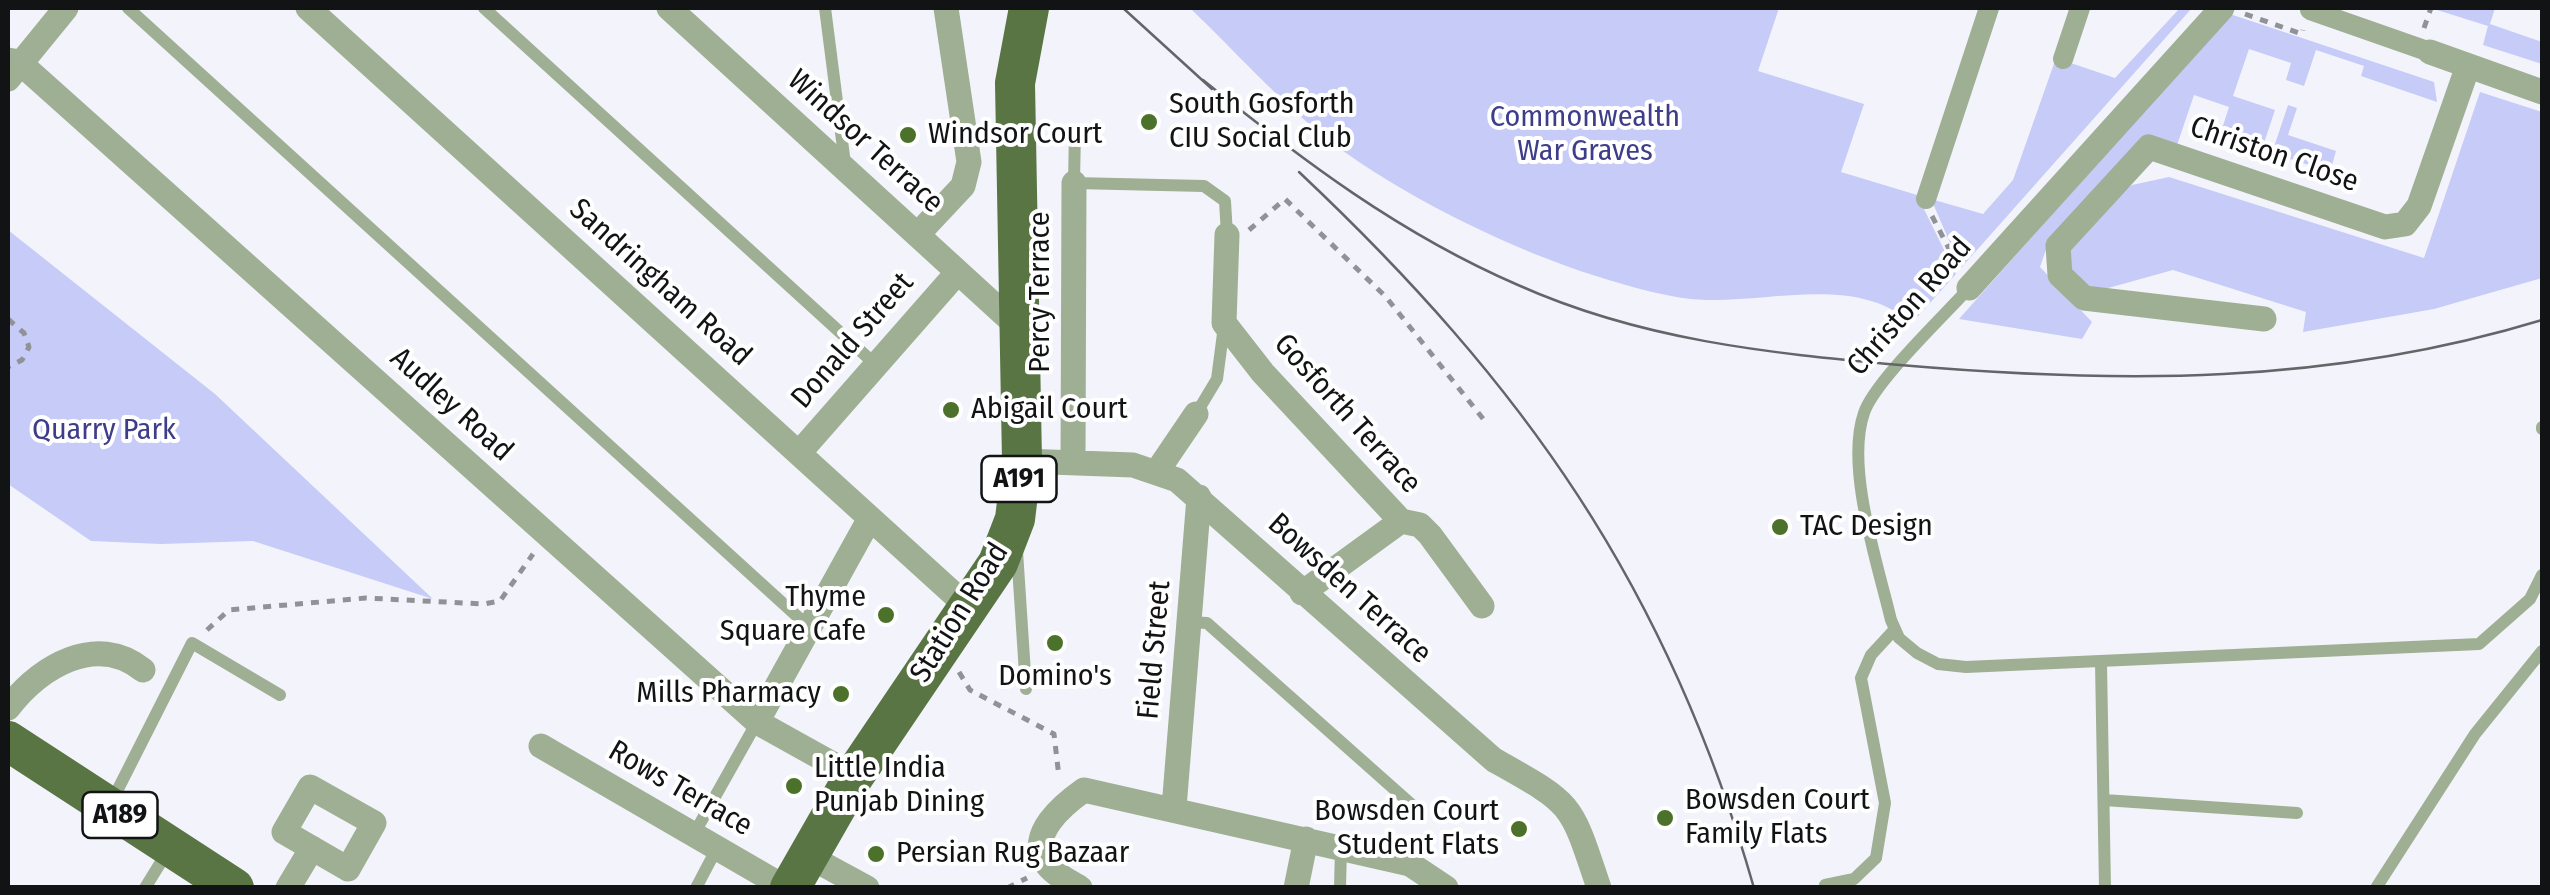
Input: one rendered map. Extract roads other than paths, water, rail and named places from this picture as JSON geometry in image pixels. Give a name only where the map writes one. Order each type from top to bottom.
[{"type":"main road","name":"Station Road","points":[[795,877],[854,776],[998,564],[1015,518],[1022,461],[1014,83],[1029,8]]},
{"type":"main road","name":"A189","points":[[8,741],[234,888]]},
{"type":"street","points":[[11,67],[66,8]]},
{"type":"street","name":"Sandringham Road","points":[[308,8],[968,607]]},
{"type":"street","name":"Windsor Terrace","points":[[668,8],[1017,326]]},
{"type":"street","points":[[918,234],[963,186],[969,162],[946,8]]},
{"type":"street","points":[[1926,199],[1989,8]]},
{"type":"street","points":[[2062,59],[2080,8]]},
{"type":"street","name":"Christon Road","points":[[1969,288],[2225,8]]},
{"type":"street","points":[[2310,10],[2542,92]]},
{"type":"street","name":"Christon Close","points":[[2264,319],[2084,298],[2060,275],[2058,246],[2149,147],[2385,227],[2405,224],[2419,206],[2468,66]]},
{"type":"street","name":"Audley Road","points":[[11,67],[757,722],[854,776]]},
{"type":"street","name":"Percy Terrace","points":[[1073,462],[1074,183]]},
{"type":"street","points":[[1224,324],[1227,235]]},
{"type":"street","name":"Donald Street","points":[[799,452],[957,273]]},
{"type":"street","name":"Gosforth Terrace","points":[[1224,324],[1263,373],[1401,521],[1420,525],[1430,535],[1482,606]]},
{"type":"street","points":[[1158,470],[1196,414]]},
{"type":"street","name":"Bowsden Terrace","points":[[1022,461],[1158,470],[1199,497],[1302,593],[1494,760],[1548,789],[1567,804],[1599,888]]},
{"type":"street","name":"Field Street","points":[[1174,808],[1199,497]]},
{"type":"street","points":[[757,722],[870,518]]},
{"type":"street","points":[[1302,593],[1401,521]]},
{"type":"street","points":[[8,708],[40,672],[80,656],[125,656],[143,670]]},
{"type":"street","name":"Rows Terrace","points":[[541,746],[718,848],[795,877],[867,888]]},
{"type":"street","points":[[1080,888],[1044,862],[1040,848],[1045,829],[1062,805],[1084,790],[1103,791],[1410,864],[1446,888]]},
{"type":"street","points":[[1296,888],[1306,840]]},
{"type":"street","points":[[288,888],[312,848]]},
{"type":"lane","points":[[128,8],[810,628]]},
{"type":"lane","points":[[484,8],[876,365]]},
{"type":"lane","points":[[824,8],[846,169]]},
{"type":"lane","points":[[1075,131],[1074,183],[1204,186],[1225,201],[1227,235]]},
{"type":"lane","name":"Christon Road","points":[[1895,630],[1860,474],[1859,440],[1864,410],[1969,288]]},
{"type":"lane","points":[[1196,414],[1217,378],[1224,324]]},
{"type":"lane","points":[[1015,518],[1026,689]]},
{"type":"lane","points":[[1824,885],[1854,879],[1876,858],[1886,803],[1861,678],[1871,655],[1895,630],[1917,653],[1938,664],[2101,663],[2479,644],[2530,599],[2542,575]]},
{"type":"lane","points":[[1190,622],[1207,623],[1411,804]]},
{"type":"lane","points":[[109,808],[192,644],[280,694]]},
{"type":"lane","points":[[2376,888],[2475,734],[2542,652]]},
{"type":"lane","points":[[2101,663],[2105,888]]},
{"type":"lane","points":[[694,834],[757,722]]},
{"type":"lane","points":[[2104,800],[2296,814]]},
{"type":"lane","points":[[145,888],[170,847]]},
{"type":"lane","points":[[696,888],[718,848]]},
{"type":"lane","points":[[1340,888],[1341,848]]},
{"type":"tram line","points":[[1123,8],[1212,89]]},
{"type":"tram line","points":[[1203,80],[1353,193],[1475,265],[1564,304],[1705,341],[1801,355],[1982,371],[2224,374],[2383,357],[2542,320]]},
{"type":"tram line","points":[[1299,172],[1380,251],[1453,331],[1519,412],[1579,497],[1632,585],[1678,679],[1719,780],[1754,888]]},
{"type":"place","name":"South Gosforth CIU Social Club","points":[[1149,122]]},
{"type":"place","name":"Windsor Court","points":[[908,135]]},
{"type":"place","name":"Abigail Court","points":[[951,410]]},
{"type":"place","name":"TAC Design","points":[[1780,527]]},
{"type":"place","name":"Thyme Square Cafe","points":[[886,615]]},
{"type":"place","name":"Domino's","points":[[1055,643]]},
{"type":"place","name":"Mills Pharmacy","points":[[841,694]]},
{"type":"place","name":"Little India Punjab Dining","points":[[794,786]]},
{"type":"place","name":"Bowsden Court Family Flats","points":[[1665,818]]},
{"type":"place","name":"Bowsden Court Student Flats","points":[[1519,829]]},
{"type":"place","name":"Persian Rug Bazaar","points":[[876,854]]},
{"type":"park label","name":"Commonwealth War Graves","points":[[1585,135]]},
{"type":"park label","name":"Quarry Park","points":[[104,431]]}]
